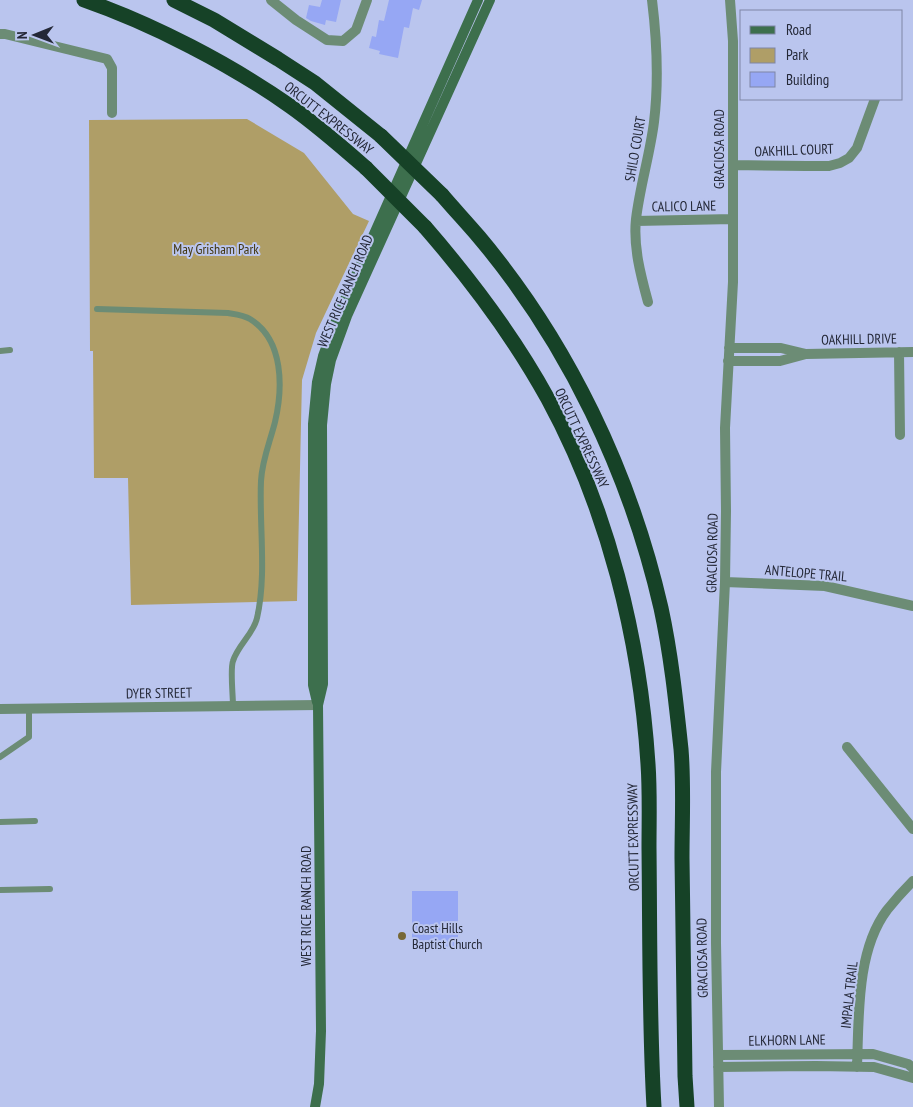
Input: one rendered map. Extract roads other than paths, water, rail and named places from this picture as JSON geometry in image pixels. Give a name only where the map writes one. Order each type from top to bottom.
[{"type":"highway","name":"ORCUTT EXPRESSWAY","points":[[84,0],[108,8],[175,38],[243,76],[290,106],[327,134],[366,168],[425,227],[453,259],[484,299],[517,348],[548,400],[581,468],[605,533],[627,613],[640,681],[648,764],[654,1107]]},
{"type":"highway","name":"ORCUTT EXPRESSWAY","points":[[174,0],[214,20],[315,83],[381,136],[442,194],[480,238],[549,334],[578,384],[614,459],[637,524],[661,608],[671,662],[681,752],[687,1107]]},
{"type":"main road","name":"WEST RICE RANCH ROAD","points":[[314,1107],[319,1084],[321,1031],[318,705],[314,685],[313,541],[313,424],[317,382],[323,356],[338,315],[478,0]]},
{"type":"main road","name":"WEST RICE RANCH ROAD","points":[[318,705],[323,684],[322,425],[326,384],[331,360],[347,316],[490,0]]},
{"type":"street","points":[[271,0],[296,20],[327,40],[343,41],[356,30],[367,0]]},
{"type":"street","name":"SHILO COURT","points":[[648,302],[638,259],[636,221],[654,122],[657,87],[656,33],[652,0]]},
{"type":"street","name":"GRACIOSA ROAD","points":[[719,1107],[716,944],[716,772],[725,582],[725,428],[733,282],[733,41],[730,0]]},
{"type":"street","points":[[0,34],[107,59],[112,68],[112,113]]},
{"type":"street","name":"OAKHILL COURT","points":[[734,166],[829,166],[840,163],[849,158],[857,148],[875,100]]},
{"type":"street","name":"CALICO LANE","points":[[636,221],[733,219]]},
{"type":"street","name":"OAKHILL DRIVE","points":[[729,348],[781,348],[806,354]]},
{"type":"street","points":[[900,352],[900,435]]},
{"type":"street","name":"OAKHILL DRIVE","points":[[728,361],[780,361],[806,354],[913,352]]},
{"type":"street","name":"ANTELOPE TRAIL","points":[[725,582],[825,586],[913,606]]},
{"type":"street","name":"DYER STREET","points":[[0,709],[318,705]]},
{"type":"street","points":[[847,747],[913,829]]},
{"type":"street","name":"IMPALA TRAIL","points":[[858,1067],[860,1006],[865,960],[875,931],[887,910],[913,881]]},
{"type":"street","name":"ELKHORN LANE","points":[[718,1055],[873,1054],[908,1064],[913,1068]]},
{"type":"street","name":"ELKHORN LANE","points":[[718,1067],[874,1067],[913,1078]]},
{"type":"lane","points":[[97,308],[228,313],[249,318],[266,333],[274,351],[280,373],[280,395],[266,448],[261,480],[261,592],[257,620],[233,661],[233,706]]},
{"type":"lane","points":[[0,351],[10,350]]},
{"type":"lane","points":[[0,757],[29,737],[29,709]]},
{"type":"lane","points":[[0,822],[35,821]]},
{"type":"lane","points":[[0,890],[50,889]]},
{"type":"place","name":"Coast Hills Baptist Church","points":[[402,936]]},
{"type":"park label","name":"May Grisham Park","points":[[216,249]]}]
